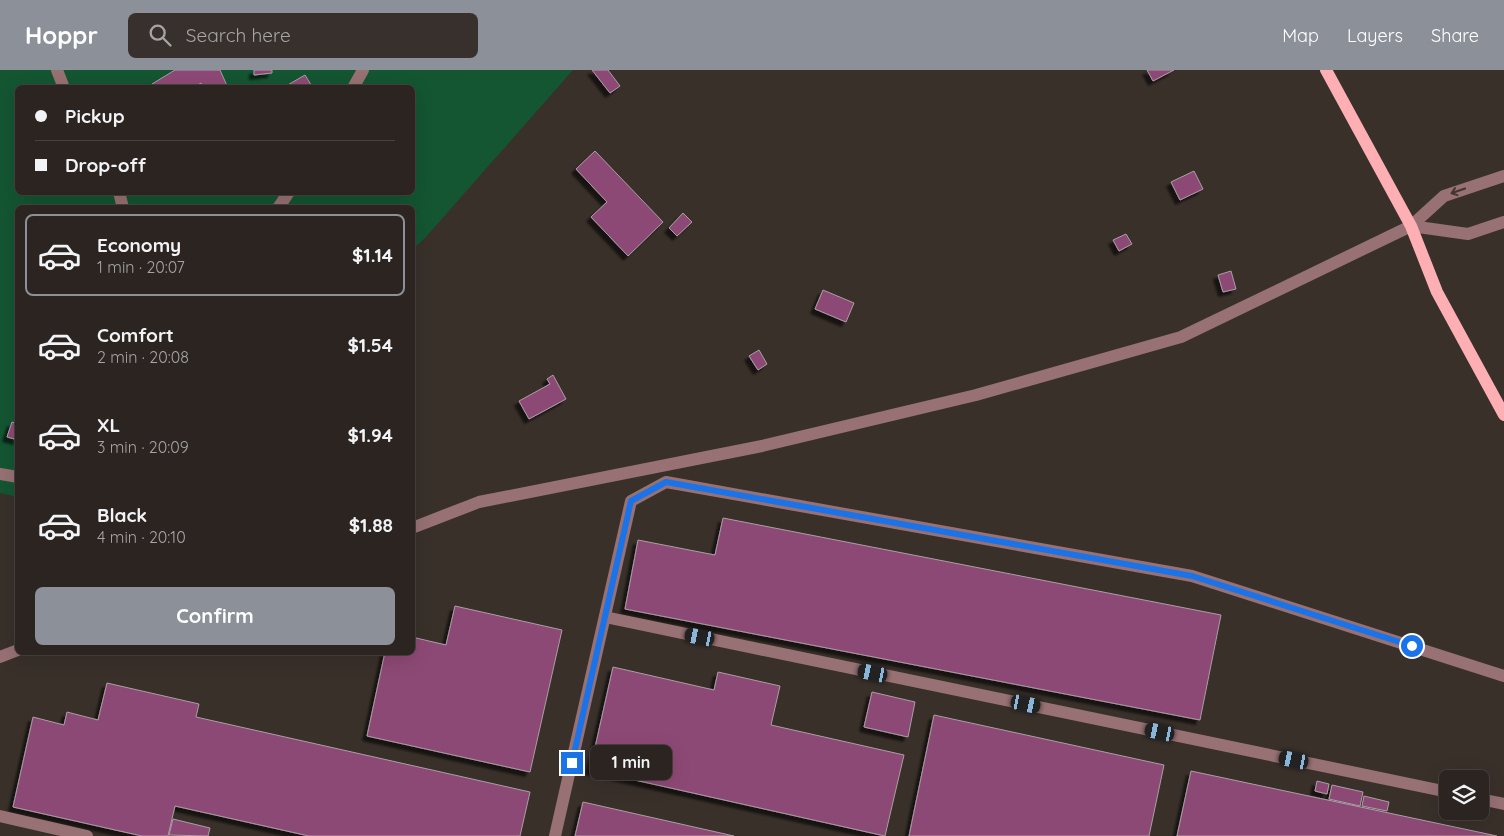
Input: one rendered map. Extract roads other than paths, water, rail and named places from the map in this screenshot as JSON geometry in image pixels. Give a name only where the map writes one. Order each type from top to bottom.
[{"type":"main road","points":[[1326,70],[1410,226],[1437,292],[1504,414]]},
{"type":"street","points":[[57,70],[63,85]]},
{"type":"street","points":[[355,85],[363,70]]},
{"type":"street","points":[[415,527],[479,502],[762,446],[956,400],[1181,336],[1410,226],[1444,196],[1504,176]]},
{"type":"street","points":[[1410,226],[1468,234],[1504,222]]},
{"type":"street","points":[[0,474],[15,477]]},
{"type":"street","points":[[555,836],[631,501],[666,482],[1192,576],[1504,676]]},
{"type":"street","points":[[605,617],[1439,790]]},
{"type":"street","points":[[0,657],[15,651]]},
{"type":"street","points":[[1489,801],[1504,804]]},
{"type":"street","points":[[0,816],[88,836]]}]
